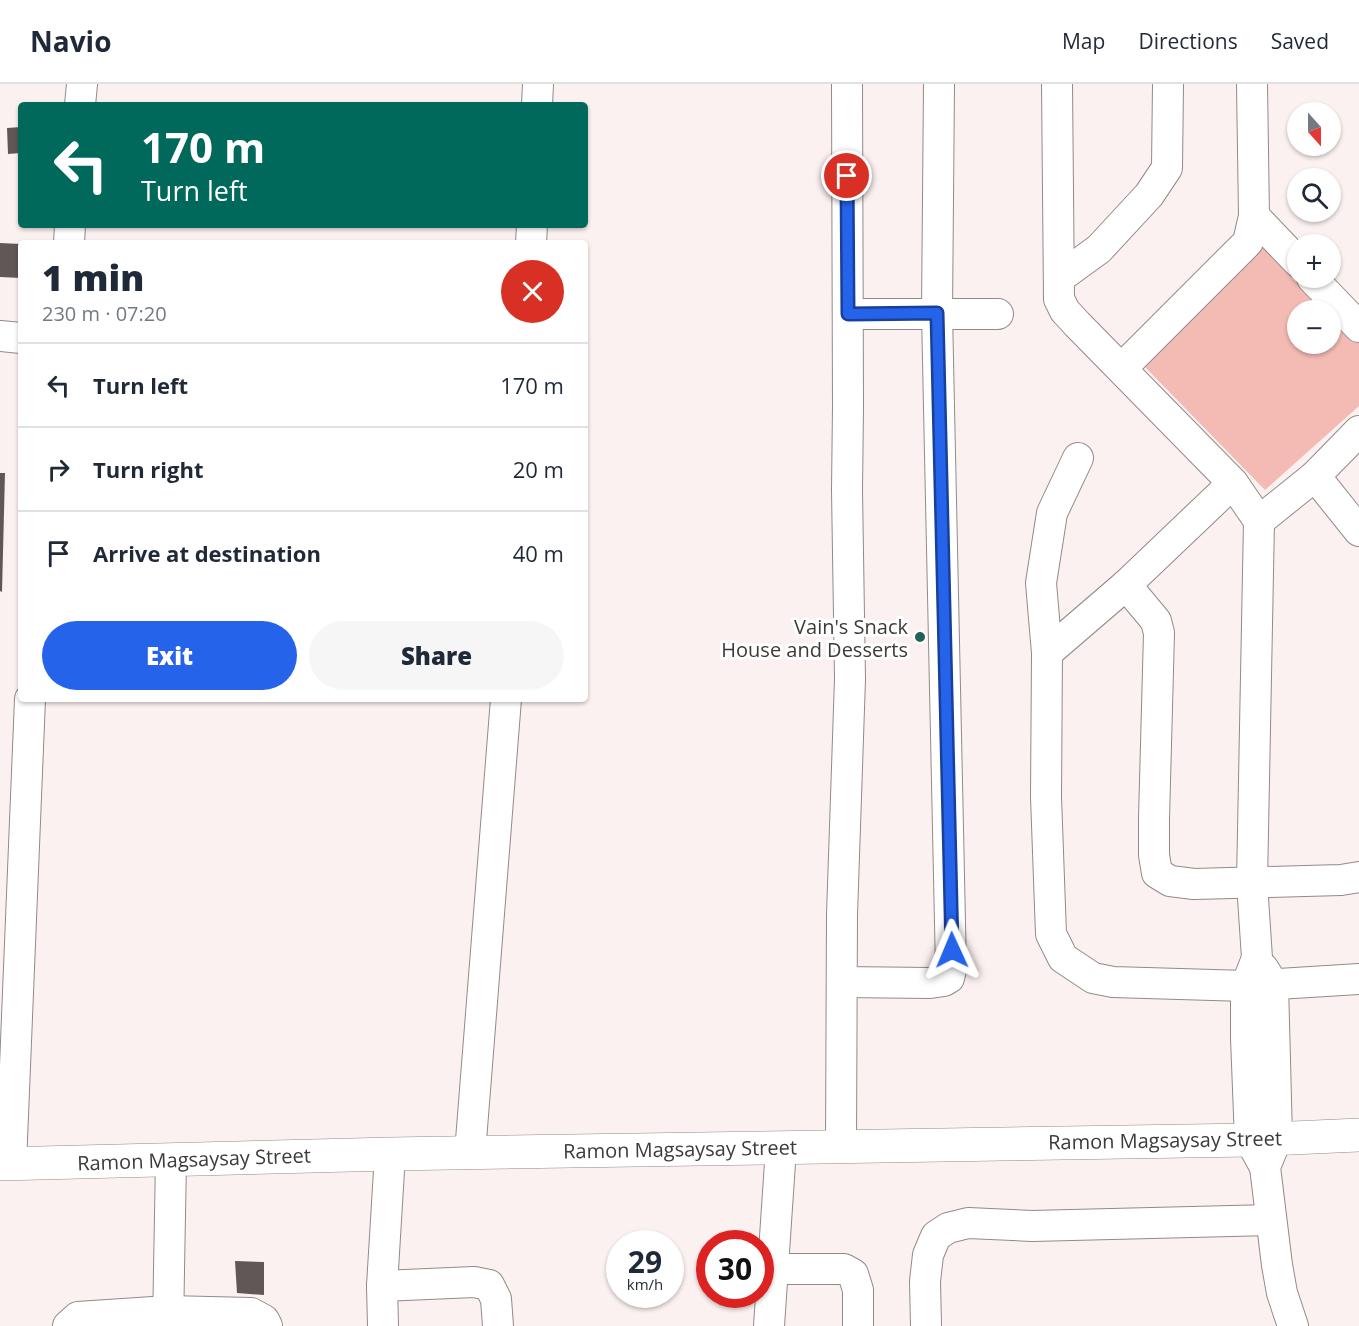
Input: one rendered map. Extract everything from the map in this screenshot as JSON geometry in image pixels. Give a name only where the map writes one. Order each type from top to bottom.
[{"type":"main road","name":"Ramon Magsaysay Street","points":[[5,1164],[842,1146],[1264,1148],[1359,1135]]},
{"type":"street","points":[[80,102],[82,84]]},
{"type":"street","points":[[537,102],[538,84]]},
{"type":"street","points":[[842,1146],[842,915],[850,679],[846,84]]},
{"type":"street","points":[[842,982],[930,983],[949,978],[951,970],[937,313],[939,84]]},
{"type":"street","points":[[1057,84],[1059,298],[1065,311],[1233,483],[1259,521],[1252,883],[1260,985],[1246,1038],[1264,1148],[1271,1220],[1282,1293],[1293,1326]]},
{"type":"street","points":[[1059,278],[1099,249],[1149,195],[1167,168],[1168,84]]},
{"type":"street","points":[[1122,368],[1248,242],[1254,216],[1252,84]]},
{"type":"street","points":[[1254,216],[1287,250]]},
{"type":"street","points":[[1322,288],[1359,327]]},
{"type":"street","points":[[848,314],[998,314]]},
{"type":"street","points":[[0,336],[18,338]]},
{"type":"street","points":[[1259,521],[1315,476],[1359,431]]},
{"type":"street","points":[[1078,458],[1052,513],[1041,583],[1047,653],[1046,797],[1049,897],[1052,934],[1063,958],[1093,978],[1113,982],[1260,985],[1359,979]]},
{"type":"street","points":[[1315,476],[1359,531]]},
{"type":"street","points":[[1047,653],[1126,585],[1233,483]]},
{"type":"street","points":[[1126,585],[1156,621],[1159,633],[1154,819],[1154,855],[1157,873],[1170,882],[1194,884],[1341,880],[1359,877]]},
{"type":"street","points":[[5,1164],[30,702]]},
{"type":"street","points":[[470,1153],[506,702]]},
{"type":"street","points":[[781,1148],[774,1269],[844,1269],[853,1274],[858,1290],[858,1326]]},
{"type":"street","points":[[383,1326],[382,1286],[390,1154]]},
{"type":"street","points":[[168,1318],[171,1160]]},
{"type":"street","points":[[926,1326],[927,1255],[936,1236],[948,1228],[968,1223],[1032,1226],[1271,1220]]},
{"type":"street","points":[[382,1286],[474,1282],[489,1285],[496,1299],[498,1326]]},
{"type":"street","points":[[769,1326],[771,1308]]},
{"type":"street","points":[[68,1326],[78,1317],[168,1318],[251,1313],[264,1320],[267,1326]]},
{"type":"shaded area","points":[[1270,238],[1287,256],[1287,288],[1316,288],[1328,300],[1287,300],[1287,354],[1341,354],[1341,314],[1359,333],[1359,406],[1265,490],[1145,367]]},
{"type":"building","points":[[18,127],[18,153],[8,154],[7,128]]},
{"type":"building","points":[[0,243],[18,244],[18,278],[0,277]]},
{"type":"building","points":[[0,473],[5,473],[2,592],[0,591]]},
{"type":"building","points":[[235,1261],[264,1262],[264,1295],[237,1293]]},
{"type":"place","name":"Vain's Snack House and Desserts","points":[[920,637]]},
{"type":"route","points":[[847,176],[848,314],[937,313],[952,950]]}]
